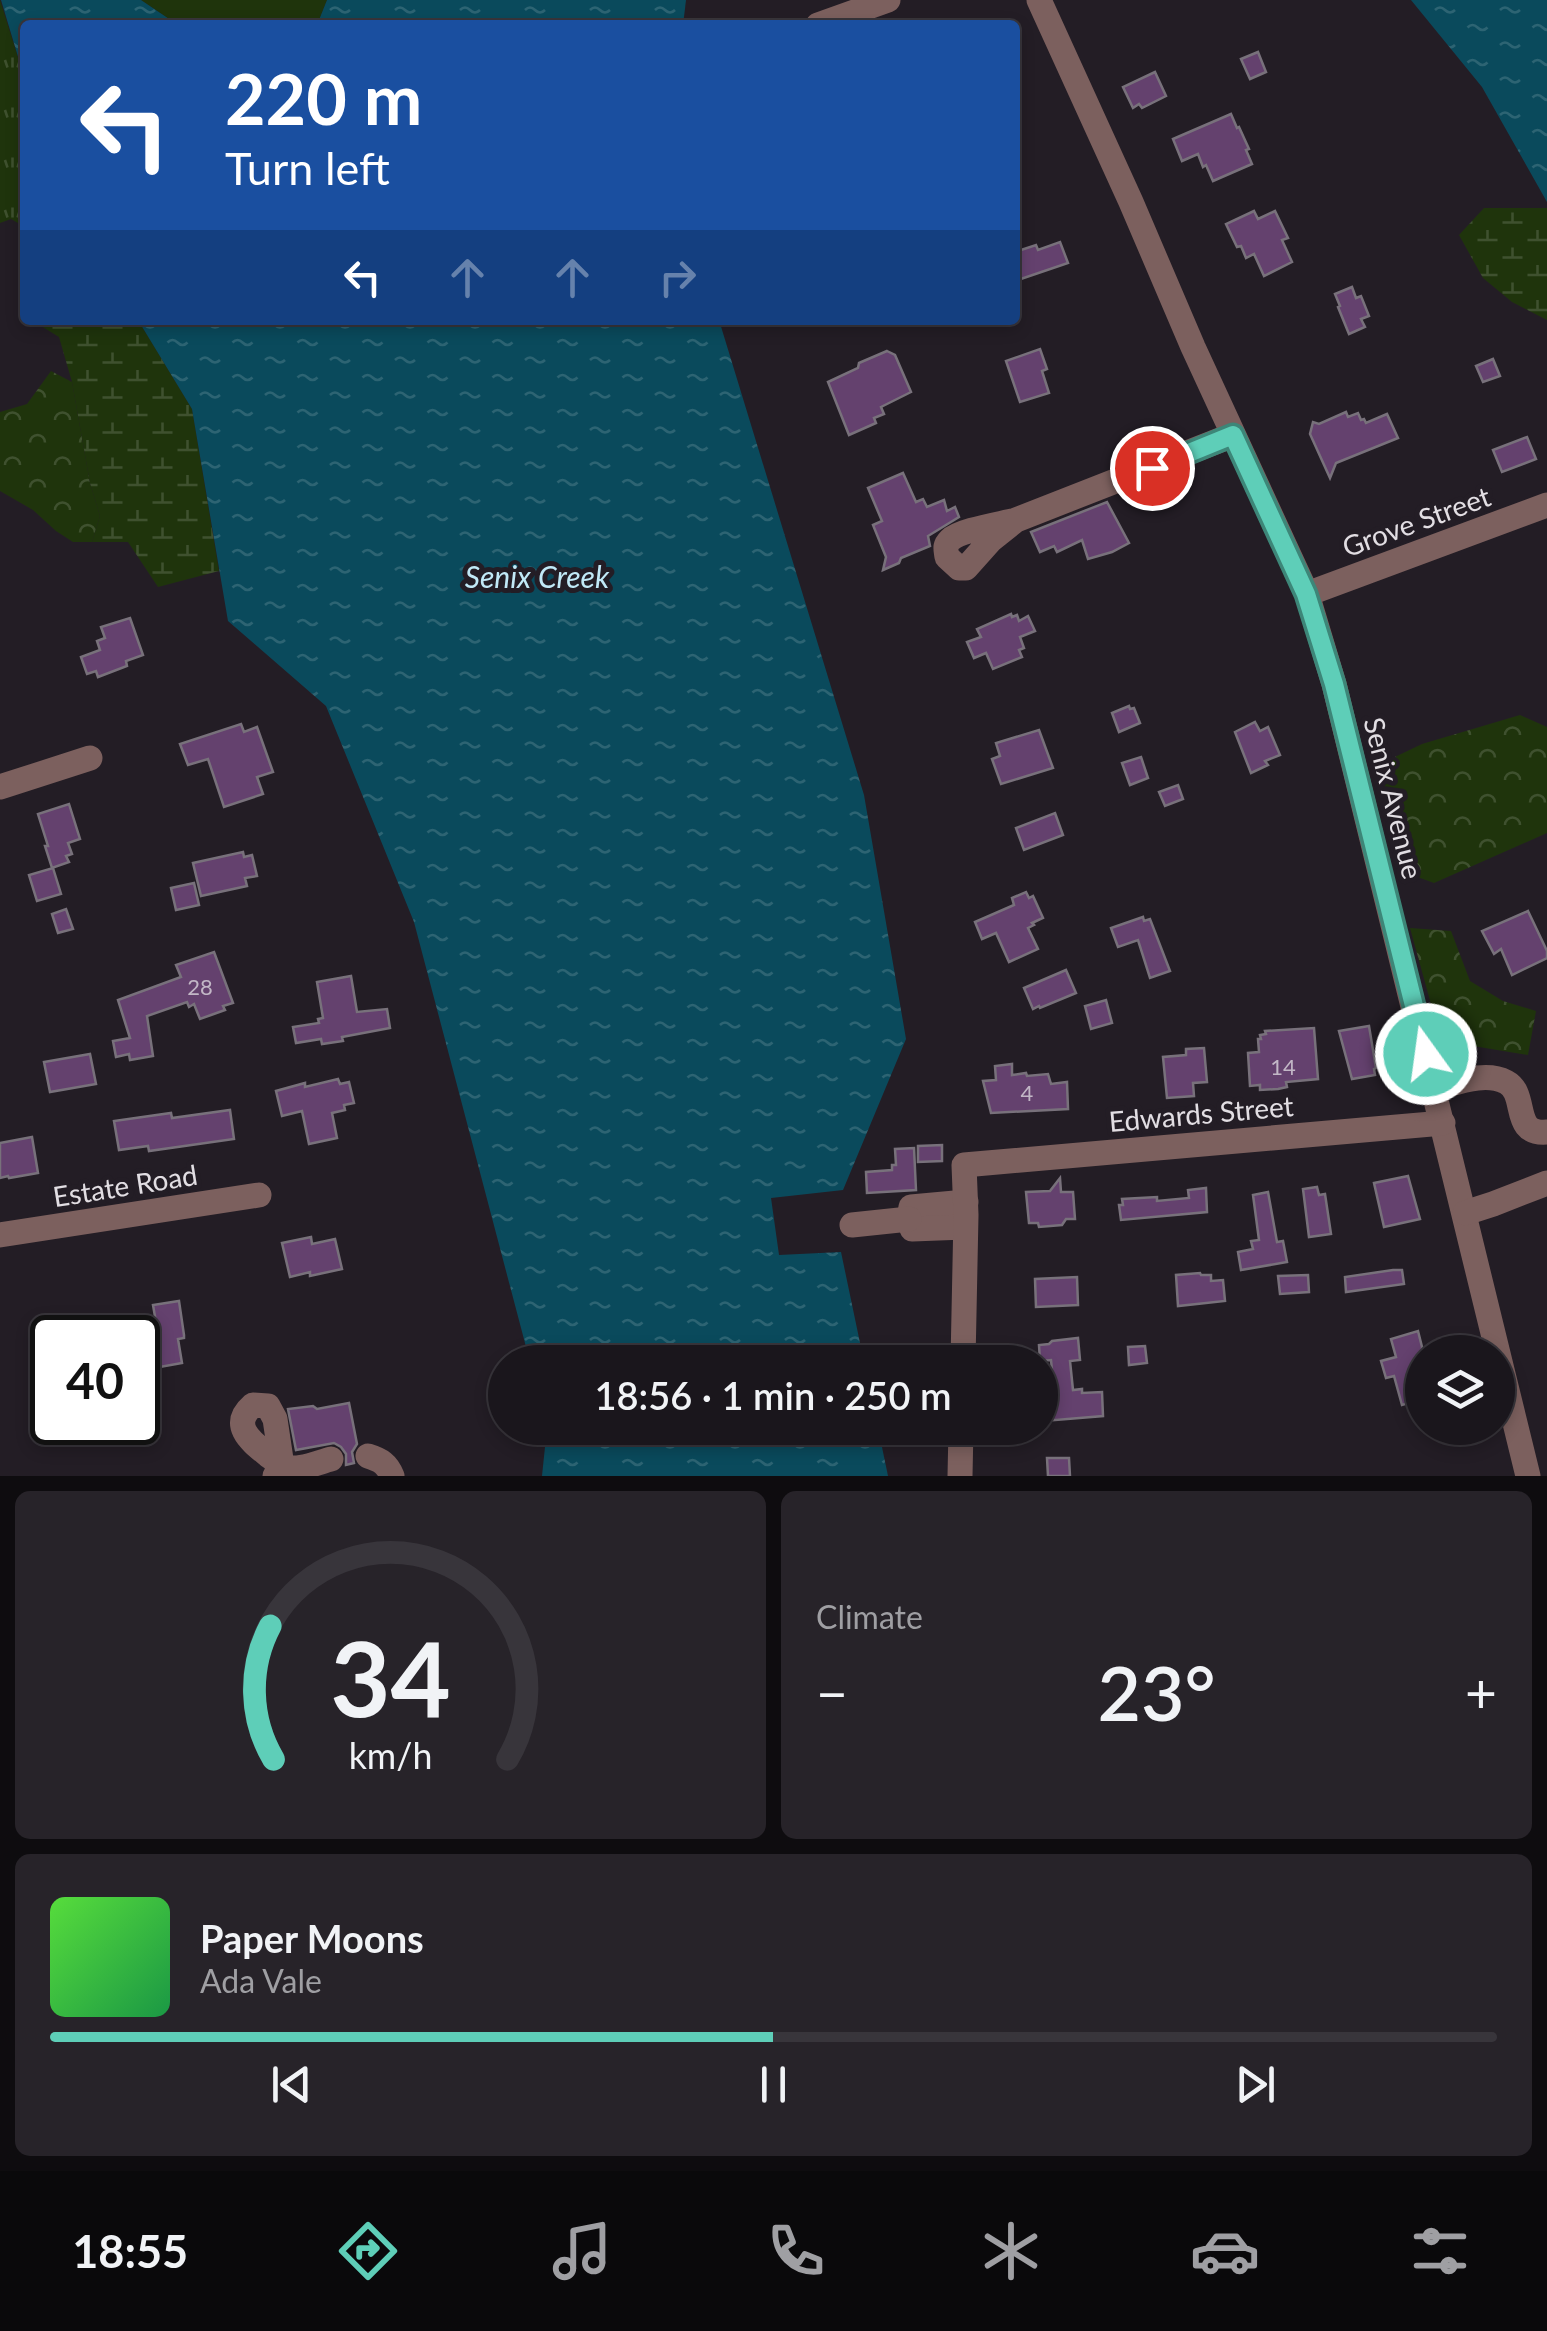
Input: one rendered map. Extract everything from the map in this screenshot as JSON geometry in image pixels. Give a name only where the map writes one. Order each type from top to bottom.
[{"type":"street","points":[[832,20],[888,0]]},
{"type":"street","name":"Senix Avenue","points":[[1040,0],[1306,594],[1339,702],[1528,1476]]},
{"type":"street","points":[[1016,520],[1233,435]]},
{"type":"street","name":"Grove Street","points":[[1306,594],[1547,505]]},
{"type":"street","points":[[0,787],[90,758]]},
{"type":"street","points":[[1435,1088],[1480,1078],[1507,1083],[1514,1090],[1530,1130],[1547,1132]]},
{"type":"street","name":"Edwards Street","points":[[966,1215],[964,1164],[1444,1123]]},
{"type":"street","points":[[1465,1213],[1547,1182]]},
{"type":"street","name":"Estate Road","points":[[0,1235],[259,1195]]},
{"type":"street","points":[[852,1225],[909,1219],[912,1229],[966,1215],[962,1345]]},
{"type":"street","points":[[960,1476],[961,1445]]},
{"type":"street","points":[[368,1456],[388,1466],[392,1476]]},
{"type":"street","points":[[279,1471],[330,1459]]},
{"type":"green space","points":[[0,0],[20,64],[20,224],[11,219],[0,223]]},
{"type":"green space","points":[[141,0],[327,0],[319,20],[171,20]]},
{"type":"green space","points":[[1484,208],[1547,208],[1547,320],[1512,302],[1483,278],[1459,235]]},
{"type":"green space","points":[[40,325],[141,325],[192,409],[219,571],[158,587],[128,542],[92,542],[100,516],[59,337]]},
{"type":"green space","points":[[51,371],[72,382],[90,483],[100,516],[92,542],[73,542],[33,510],[0,491],[0,412],[27,404]]},
{"type":"green space","points":[[1520,715],[1547,727],[1547,833],[1434,883],[1412,875],[1395,837],[1376,766],[1422,744]]},
{"type":"green space","points":[[1410,928],[1451,931],[1470,981],[1503,1001],[1536,1011],[1528,1055],[1473,1046],[1445,1055]]},
{"type":"water","points":[[1,0],[141,0],[171,20],[20,20],[20,63]]},
{"type":"water","points":[[327,0],[686,0],[684,20],[319,20]]},
{"type":"water","points":[[1411,0],[1547,0],[1547,202],[1482,87]]},
{"type":"water","name":"Senix Creek","points":[[141,325],[721,325],[864,795],[906,1039],[843,1190],[771,1198],[779,1255],[841,1252],[860,1345],[526,1345],[414,922],[326,706],[228,621],[192,409]]},
{"type":"water","points":[[545,1445],[882,1445],[888,1476],[542,1476]]},
{"type":"building","points":[[1258,52],[1266,72],[1250,79],[1241,59]]},
{"type":"building","points":[[1155,72],[1166,96],[1142,108],[1139,104],[1133,108],[1123,87]]},
{"type":"building","points":[[1231,114],[1249,149],[1246,150],[1252,164],[1213,181],[1198,154],[1182,161],[1173,139]]},
{"type":"building","points":[[1254,211],[1258,219],[1275,211],[1288,238],[1282,240],[1292,262],[1264,276],[1254,254],[1246,258],[1226,224]]},
{"type":"building","points":[[1060,242],[1068,263],[1020,279],[1020,250],[1036,245],[1038,250]]},
{"type":"building","points":[[1352,287],[1356,298],[1361,296],[1369,316],[1361,319],[1365,327],[1349,334],[1335,294]]},
{"type":"building","points":[[1040,349],[1049,393],[1020,402],[1006,361]]},
{"type":"building","points":[[887,351],[895,355],[911,392],[881,407],[884,414],[874,418],[876,423],[849,435],[828,382]]},
{"type":"building","points":[[1493,359],[1500,376],[1483,382],[1476,366]]},
{"type":"building","points":[[1346,412],[1348,417],[1358,413],[1366,423],[1387,414],[1398,438],[1336,463],[1330,478],[1310,434],[1313,422],[1319,424]]},
{"type":"building","points":[[1527,437],[1536,459],[1502,472],[1493,450]]},
{"type":"building","points":[[903,473],[916,502],[923,499],[927,507],[944,500],[947,511],[955,507],[959,517],[928,536],[930,546],[883,570],[886,557],[873,525],[882,521],[868,488]]},
{"type":"building","points":[[1107,502],[1129,543],[1088,559],[1082,540],[1057,552],[1054,546],[1040,552],[1031,532]]},
{"type":"building","points":[[1017,615],[1019,621],[1028,616],[1035,631],[1020,637],[1022,657],[993,669],[986,653],[974,658],[967,642],[981,637],[977,629]]},
{"type":"building","points":[[130,618],[143,655],[98,677],[96,671],[87,674],[81,657],[100,650],[97,641],[105,638],[101,627]]},
{"type":"building","points":[[1129,706],[1134,708],[1140,723],[1119,732],[1112,713]]},
{"type":"building","points":[[1255,722],[1260,731],[1268,727],[1280,755],[1251,773],[1235,732]]},
{"type":"building","points":[[241,724],[244,732],[257,727],[273,772],[257,777],[263,794],[224,807],[208,759],[188,765],[180,744]]},
{"type":"building","points":[[1039,730],[1053,768],[1001,784],[992,759],[1000,756],[996,743]]},
{"type":"building","points":[[1141,757],[1148,778],[1130,785],[1122,763]]},
{"type":"building","points":[[1178,785],[1183,799],[1165,806],[1159,792]]},
{"type":"building","points":[[69,804],[80,839],[68,843],[72,854],[66,856],[69,862],[52,868],[38,814]]},
{"type":"building","points":[[1055,813],[1063,835],[1024,850],[1016,828]]},
{"type":"building","points":[[243,852],[244,857],[252,855],[257,876],[245,878],[247,886],[201,896],[193,863]]},
{"type":"building","points":[[53,868],[61,894],[37,901],[29,875]]},
{"type":"building","points":[[194,883],[199,905],[176,910],[171,888]]},
{"type":"building","points":[[1026,892],[1029,898],[1033,896],[1043,918],[1028,928],[1038,949],[1009,962],[996,933],[982,939],[975,922],[1014,905],[1012,898]]},
{"type":"building","points":[[66,909],[73,929],[58,933],[52,914]]},
{"type":"building","points":[[1528,911],[1547,958],[1512,975],[1501,949],[1494,954],[1482,931]]},
{"type":"building","points":[[1143,917],[1144,921],[1150,919],[1170,971],[1150,978],[1138,940],[1118,947],[1111,928]]},
{"type":"building","points":[[214,952],[233,1003],[200,1019],[194,1004],[189,1007],[187,1002],[147,1016],[153,1056],[130,1060],[129,1054],[116,1057],[113,1041],[130,1038],[118,1000],[181,977],[176,965]]},
{"type":"building","points":[[1066,970],[1076,993],[1033,1009],[1024,988]]},
{"type":"building","points":[[351,976],[357,1012],[387,1009],[390,1028],[342,1037],[343,1041],[296,1043],[293,1027],[319,1023],[318,1019],[323,1018],[317,982]]},
{"type":"building","points":[[1106,1000],[1112,1023],[1091,1029],[1085,1006]]},
{"type":"building","points":[[1369,1026],[1375,1075],[1352,1079],[1339,1031]]},
{"type":"building","points":[[1314,1028],[1318,1079],[1286,1082],[1287,1087],[1278,1089],[1250,1086],[1248,1053],[1259,1052],[1260,1035],[1265,1031]]},
{"type":"building","points":[[1204,1048],[1207,1082],[1193,1083],[1194,1096],[1167,1098],[1163,1057]]},
{"type":"building","points":[[90,1054],[96,1084],[50,1092],[44,1062]]},
{"type":"building","points":[[1012,1064],[1012,1075],[1048,1074],[1051,1084],[1067,1082],[1068,1109],[991,1113],[983,1081],[996,1080],[995,1066]]},
{"type":"building","points":[[338,1079],[340,1084],[349,1082],[354,1103],[332,1113],[337,1138],[309,1144],[302,1111],[282,1116],[276,1091]]},
{"type":"building","points":[[230,1110],[234,1139],[149,1151],[148,1146],[119,1150],[114,1121]]},
{"type":"building","points":[[32,1137],[38,1173],[0,1178],[0,1143]]},
{"type":"building","points":[[942,1145],[942,1161],[918,1162],[918,1146]]},
{"type":"building","points":[[914,1148],[916,1190],[867,1193],[866,1172],[892,1170],[892,1165],[896,1165],[895,1149]]},
{"type":"building","points":[[1408,1176],[1420,1219],[1384,1227],[1374,1183]]},
{"type":"building","points":[[1060,1178],[1061,1192],[1073,1192],[1075,1219],[1066,1219],[1062,1225],[1039,1227],[1038,1223],[1029,1223],[1026,1192],[1050,1191]]},
{"type":"building","points":[[1317,1187],[1319,1195],[1325,1194],[1331,1234],[1309,1237],[1303,1189]]},
{"type":"building","points":[[1206,1188],[1207,1212],[1121,1220],[1122,1199],[1189,1198],[1188,1190]]},
{"type":"building","points":[[1268,1192],[1277,1242],[1283,1241],[1287,1262],[1241,1270],[1238,1252],[1253,1249],[1251,1241],[1259,1240],[1253,1195]]},
{"type":"building","points":[[311,1237],[312,1244],[335,1239],[342,1269],[290,1277],[282,1243]]},
{"type":"building","points":[[1402,1270],[1404,1284],[1346,1292],[1345,1277]]},
{"type":"building","points":[[1176,1275],[1211,1275],[1211,1281],[1223,1280],[1225,1301],[1178,1306]]},
{"type":"building","points":[[1308,1275],[1309,1292],[1280,1294],[1278,1276]]},
{"type":"building","points":[[1077,1277],[1078,1305],[1036,1307],[1035,1279]]},
{"type":"building","points":[[179,1301],[184,1335],[178,1339],[182,1363],[160,1367],[160,1315],[155,1315],[153,1305]]},
{"type":"building","points":[[1418,1331],[1419,1335],[1405,1335],[1402,1405],[1394,1376],[1386,1378],[1381,1361],[1396,1357],[1391,1339]]},
{"type":"building","points":[[1078,1338],[1080,1360],[1070,1361],[1073,1390],[1102,1392],[1103,1416],[1058,1420],[1058,1345],[1039,1345]]},
{"type":"building","points":[[1145,1346],[1147,1363],[1129,1365],[1128,1347]]},
{"type":"building","points":[[349,1403],[357,1444],[352,1452],[354,1463],[346,1465],[346,1454],[334,1443],[296,1450],[288,1409]]},
{"type":"building","points":[[1047,1458],[1069,1458],[1070,1476],[1048,1476]]},
{"type":"route","points":[[1152,468],[1233,435],[1306,594],[1334,684],[1426,1054]]}]
